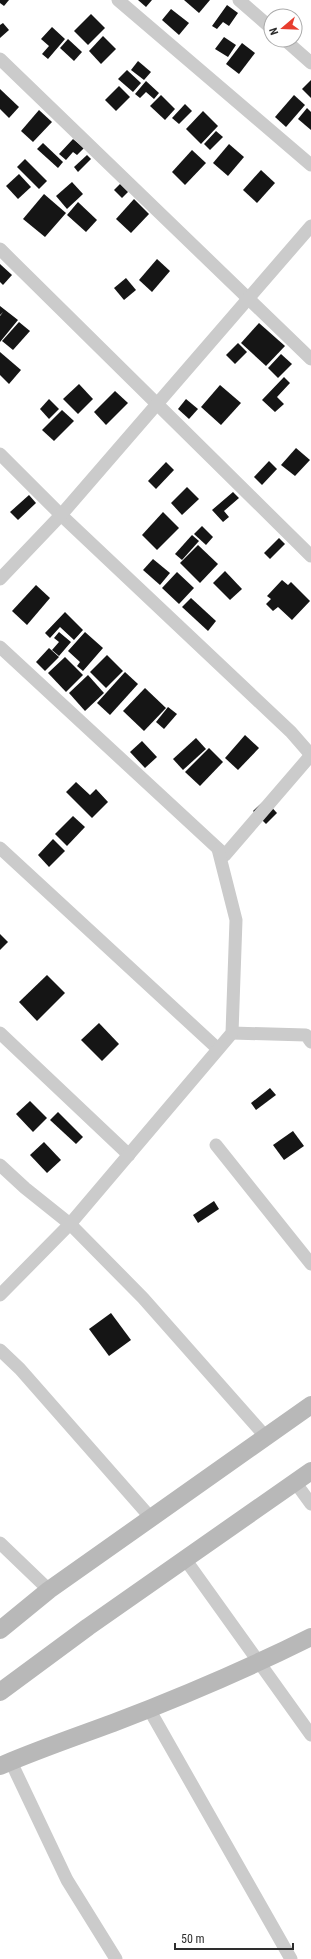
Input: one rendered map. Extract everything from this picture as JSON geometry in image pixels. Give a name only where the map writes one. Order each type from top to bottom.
[{"type":"main road","points":[[0,1630],[49,1590],[311,1405]]},
{"type":"main road","points":[[0,1692],[88,1627],[311,1471]]},
{"type":"main road","points":[[5,1764],[149,1709],[258,1663],[311,1637]]},
{"type":"street","points":[[118,0],[311,165]]},
{"type":"street","points":[[239,0],[263,21]]},
{"type":"street","points":[[294,48],[311,63]]},
{"type":"street","points":[[0,59],[247,300],[311,359]]},
{"type":"street","points":[[0,578],[61,515],[311,226]]},
{"type":"street","points":[[0,249],[311,556]]},
{"type":"street","points":[[0,454],[61,515],[291,732],[311,755],[224,855],[0,647]]},
{"type":"street","points":[[0,848],[218,1049]]},
{"type":"street","points":[[0,1295],[70,1224],[232,1033],[236,920],[218,849]]},
{"type":"street","points":[[0,1033],[129,1155]]},
{"type":"street","points":[[232,1033],[306,1035],[311,1042]]},
{"type":"street","points":[[216,1145],[311,1264]]},
{"type":"street","points":[[0,1165],[24,1188],[70,1224],[143,1298],[266,1437]]},
{"type":"street","points":[[0,1350],[20,1369],[151,1518]]},
{"type":"street","points":[[295,1482],[311,1504]]},
{"type":"street","points":[[0,1543],[49,1590]]},
{"type":"street","points":[[185,1559],[258,1663],[311,1734]]},
{"type":"street","points":[[149,1709],[291,1959]]},
{"type":"street","points":[[5,1764],[67,1880],[116,1959]]},
{"type":"building","points":[[0,0],[9,0],[4,6],[0,3]]},
{"type":"building","points":[[138,0],[152,0],[146,7]]},
{"type":"building","points":[[184,0],[210,0],[199,13]]},
{"type":"building","points":[[227,5],[238,13],[229,26],[223,22],[217,29],[212,26]]},
{"type":"building","points":[[171,9],[189,23],[179,35],[162,20]]},
{"type":"building","points":[[91,14],[105,28],[88,45],[74,31]]},
{"type":"building","points":[[3,23],[9,30],[0,38],[0,25]]},
{"type":"building","points":[[52,27],[65,39],[48,59],[42,54],[49,46],[41,39]]},
{"type":"building","points":[[103,36],[116,49],[101,64],[89,51]]},
{"type":"building","points":[[224,37],[236,45],[228,57],[215,49]]},
{"type":"building","points":[[68,39],[82,52],[74,61],[60,48]]},
{"type":"building","points":[[242,43],[255,53],[239,74],[226,64]]},
{"type":"building","points":[[138,61],[151,72],[144,80],[131,70]]},
{"type":"building","points":[[127,70],[141,83],[133,92],[118,79]]},
{"type":"building","points":[[311,80],[311,98],[302,89]]},
{"type":"building","points":[[146,81],[159,93],[154,99],[146,92],[140,98],[135,94]]},
{"type":"building","points":[[119,86],[130,97],[116,111],[105,100]]},
{"type":"building","points":[[0,89],[19,107],[9,118],[0,109]]},
{"type":"building","points":[[161,95],[175,109],[165,120],[150,106]]},
{"type":"building","points":[[294,95],[305,105],[286,127],[275,117]]},
{"type":"building","points":[[185,104],[192,111],[179,124],[172,118]]},
{"type":"building","points":[[307,108],[311,112],[311,130],[298,119]]},
{"type":"building","points":[[39,110],[52,122],[33,142],[21,131]]},
{"type":"building","points":[[203,111],[218,126],[201,144],[186,129]]},
{"type":"building","points":[[216,131],[223,137],[210,150],[204,144]]},
{"type":"building","points":[[73,139],[84,148],[77,155],[73,152],[66,160],[59,154]]},
{"type":"building","points":[[43,143],[63,162],[58,168],[37,149]]},
{"type":"building","points":[[229,144],[244,157],[228,176],[213,163]]},
{"type":"building","points":[[192,150],[206,163],[185,185],[172,172]]},
{"type":"building","points":[[87,155],[91,159],[78,172],[74,167]]},
{"type":"building","points":[[25,159],[47,181],[39,189],[17,167]]},
{"type":"building","points":[[261,170],[275,183],[257,203],[243,190]]},
{"type":"building","points":[[19,174],[31,187],[18,199],[6,186]]},
{"type":"building","points":[[72,182],[83,194],[67,209],[56,196]]},
{"type":"building","points":[[120,184],[128,192],[122,198],[114,190]]},
{"type":"building","points":[[44,194],[66,213],[45,237],[23,219]]},
{"type":"building","points":[[134,199],[149,214],[131,233],[116,219]]},
{"type":"building","points":[[78,202],[97,220],[86,232],[67,215]]},
{"type":"building","points":[[157,259],[170,271],[152,292],[139,280]]},
{"type":"building","points":[[0,264],[12,275],[3,285],[0,282]]},
{"type":"building","points":[[126,278],[136,290],[124,300],[114,288]]},
{"type":"building","points":[[0,306],[18,320],[0,342],[0,316],[3,312],[0,315]]},
{"type":"building","points":[[19,322],[30,331],[13,350],[2,341]]},
{"type":"building","points":[[259,323],[285,346],[266,366],[241,343]]},
{"type":"building","points":[[238,343],[247,352],[235,364],[226,355]]},
{"type":"building","points":[[0,352],[21,370],[9,384],[0,375]]},
{"type":"building","points":[[281,354],[292,364],[278,378],[268,368]]},
{"type":"building","points":[[284,377],[290,383],[277,397],[284,404],[275,412],[262,400]]},
{"type":"building","points":[[79,384],[93,399],[78,414],[63,399]]},
{"type":"building","points":[[220,385],[241,403],[221,425],[201,407]]},
{"type":"building","points":[[115,391],[128,403],[106,425],[94,412]]},
{"type":"building","points":[[49,399],[59,409],[49,419],[40,409]]},
{"type":"building","points":[[186,399],[198,409],[189,419],[178,409]]},
{"type":"building","points":[[62,410],[74,421],[54,441],[42,430]]},
{"type":"building","points":[[296,448],[310,460],[295,476],[281,465]]},
{"type":"building","points":[[269,461],[277,469],[262,485],[254,477]]},
{"type":"building","points":[[166,462],[174,470],[156,489],[148,481]]},
{"type":"building","points":[[187,487],[199,499],[182,515],[171,503]]},
{"type":"building","points":[[233,492],[239,498],[224,511],[229,517],[223,522],[212,510]]},
{"type":"building","points":[[29,495],[36,503],[18,520],[10,512]]},
{"type":"building","points":[[163,512],[179,528],[157,550],[142,535]]},
{"type":"building","points":[[202,526],[213,537],[206,545],[194,534]]},
{"type":"building","points":[[192,535],[199,541],[182,560],[175,554]]},
{"type":"building","points":[[279,538],[285,544],[270,559],[264,553]]},
{"type":"building","points":[[198,545],[218,564],[200,583],[180,563]]},
{"type":"building","points":[[153,559],[170,573],[160,585],[143,570]]},
{"type":"building","points":[[225,571],[242,589],[230,600],[213,583]]},
{"type":"building","points":[[177,572],[194,588],[179,604],[162,588]]},
{"type":"building","points":[[282,580],[288,585],[291,582],[310,601],[292,620],[278,607],[273,611],[266,604],[271,599],[267,596]]},
{"type":"building","points":[[36,585],[50,598],[27,625],[12,611]]},
{"type":"building","points":[[191,598],[216,621],[208,631],[182,607]]},
{"type":"building","points":[[65,612],[83,630],[74,640],[60,627],[50,638],[45,633]]},
{"type":"building","points":[[59,632],[71,642],[59,656],[52,650],[59,642],[54,638]]},
{"type":"building","points":[[85,632],[103,648],[83,671],[77,666],[80,662],[68,651]]},
{"type":"building","points":[[49,648],[59,657],[45,671],[36,662]]},
{"type":"building","points":[[107,655],[123,671],[106,688],[90,672]]},
{"type":"building","points":[[65,657],[83,675],[66,692],[48,673]]},
{"type":"building","points":[[125,672],[138,684],[110,715],[97,703]]},
{"type":"building","points":[[88,675],[104,693],[85,711],[69,693]]},
{"type":"building","points":[[145,688],[166,708],[144,731],[123,711]]},
{"type":"building","points":[[168,707],[177,714],[164,729],[156,722]]},
{"type":"building","points":[[245,735],[259,748],[238,770],[225,758]]},
{"type":"building","points":[[196,738],[206,749],[183,770],[173,759]]},
{"type":"building","points":[[142,741],[157,757],[145,768],[130,752]]},
{"type":"building","points":[[209,748],[223,762],[200,786],[185,772]]},
{"type":"building","points":[[76,782],[90,795],[96,789],[108,802],[92,818],[66,792]]},
{"type":"building","points":[[265,800],[277,813],[266,824],[253,811]]},
{"type":"building","points":[[73,816],[85,827],[67,846],[55,834]]},
{"type":"building","points":[[53,839],[65,851],[49,867],[38,855]]},
{"type":"building","points":[[0,934],[8,942],[0,950]]},
{"type":"building","points":[[47,975],[65,993],[37,1021],[19,1002]]},
{"type":"building","points":[[99,1023],[119,1044],[102,1061],[81,1040]]},
{"type":"building","points":[[270,1088],[276,1095],[256,1110],[251,1103]]},
{"type":"building","points":[[30,1101],[47,1118],[33,1132],[16,1114]]},
{"type":"building","points":[[58,1112],[83,1137],[76,1144],[50,1120]]},
{"type":"building","points":[[293,1131],[304,1146],[284,1160],[273,1145]]},
{"type":"building","points":[[44,1142],[61,1160],[47,1173],[30,1155]]},
{"type":"building","points":[[214,1201],[219,1209],[198,1223],[193,1215]]},
{"type":"building","points":[[111,1313],[131,1340],[109,1356],[89,1329]]}]
